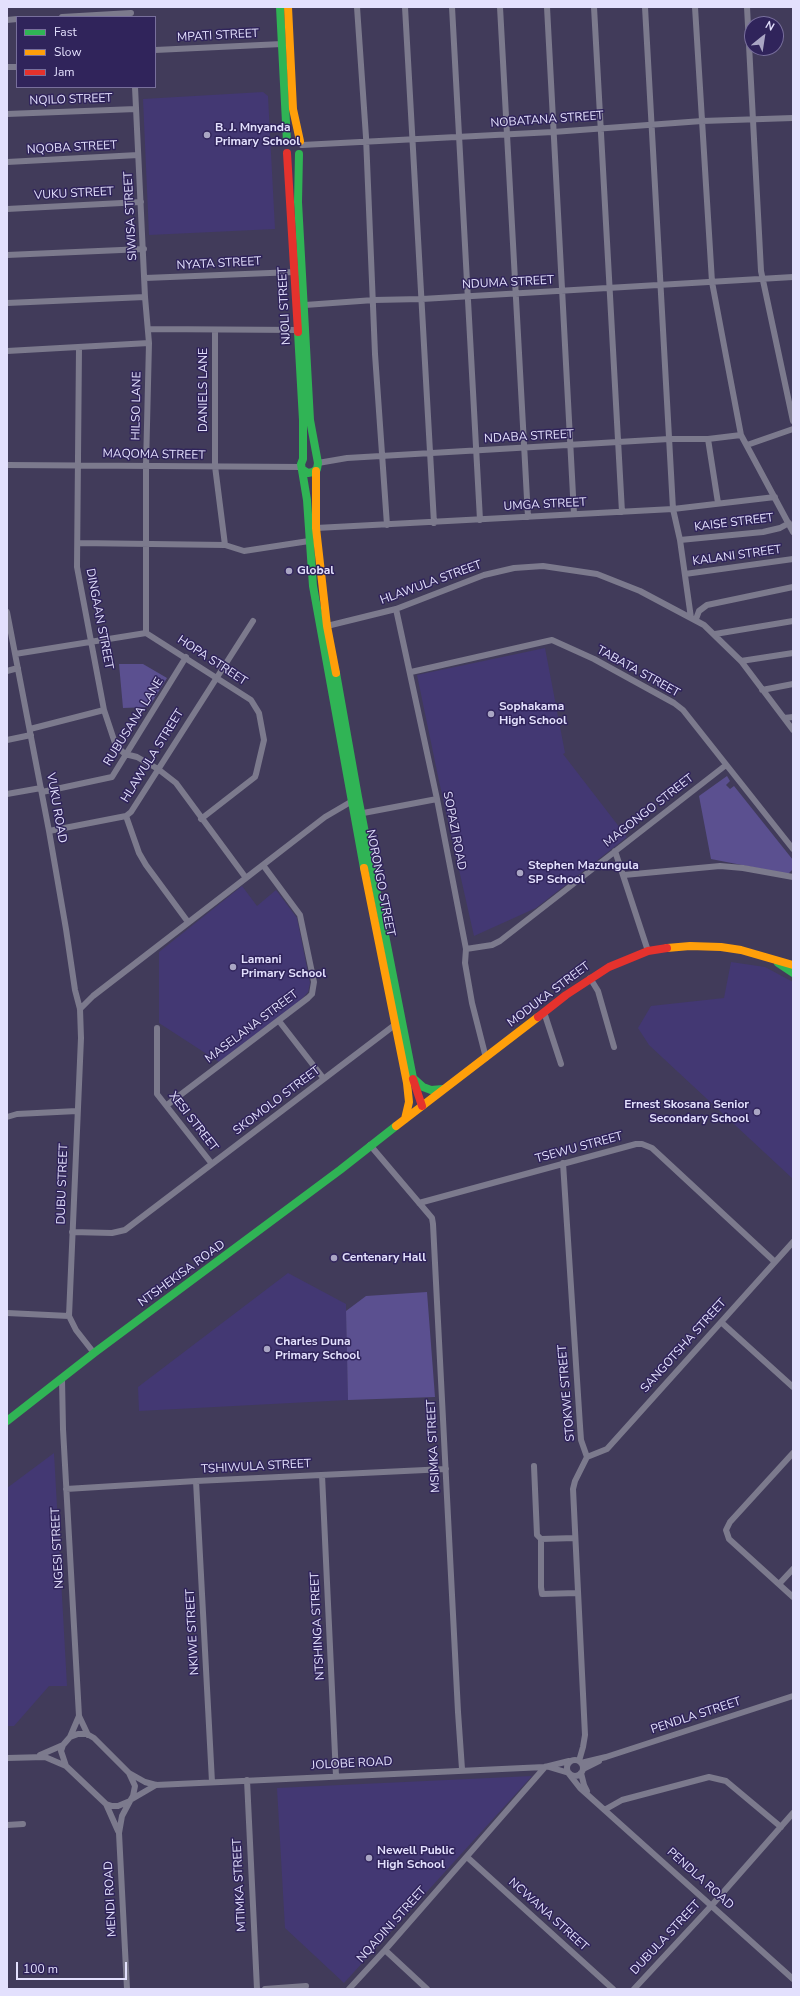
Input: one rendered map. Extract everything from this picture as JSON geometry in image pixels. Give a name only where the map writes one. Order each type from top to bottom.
[{"type":"street","points":[[280,7],[287,142],[285,147],[287,152],[292,156],[300,154],[301,143],[292,101],[288,7]]},
{"type":"street","points":[[357,7],[366,140],[382,456],[387,525]]},
{"type":"street","points":[[405,7],[434,523]]},
{"type":"street","points":[[452,7],[480,520]]},
{"type":"street","points":[[500,7],[523,448],[528,517]]},
{"type":"street","points":[[547,7],[574,514]]},
{"type":"street","points":[[594,7],[622,512]]},
{"type":"street","points":[[645,7],[673,509],[680,540],[693,619]]},
{"type":"street","points":[[695,7],[712,282],[741,435],[793,532]]},
{"type":"street","points":[[746,7],[761,271],[764,278],[793,421]]},
{"type":"street","points":[[76,16],[131,12]]},
{"type":"street","name":"MPATI STREET","points":[[156,50],[282,44]]},
{"type":"street","name":"SIWISA STREET","points":[[135,88],[144,249],[145,297],[149,329],[149,343]]},
{"type":"street","name":"NQILO STREET","points":[[7,114],[136,108]]},
{"type":"street","name":"NOBATANA STREET","points":[[301,143],[554,132],[601,127],[702,121],[793,118]]},
{"type":"street","points":[[287,142],[292,139],[301,143]]},
{"type":"street","name":"NJOLI STREET","points":[[287,152],[298,330],[303,465],[309,540],[313,586],[327,648]]},
{"type":"street","name":"NJOLI STREET","points":[[300,154],[298,190],[310,420],[317,464]]},
{"type":"street","name":"NQOBA STREET","points":[[7,162],[138,155]]},
{"type":"street","name":"VUKU STREET","points":[[7,209],[141,202]]},
{"type":"street","points":[[7,255],[144,249]]},
{"type":"street","name":"NYATA STREET","points":[[145,278],[295,272]]},
{"type":"street","name":"NDUMA STREET","points":[[305,305],[374,300],[422,299],[660,286],[764,278],[793,278]]},
{"type":"street","points":[[7,303],[145,297]]},
{"type":"street","points":[[149,329],[298,330]]},
{"type":"street","name":"DANIELS LANE","points":[[215,330],[215,466],[225,545]]},
{"type":"street","points":[[7,351],[149,343]]},
{"type":"street","name":"HILSO LANE","points":[[147,543],[146,466],[149,343]]},
{"type":"street","name":"DINGAAN STREET","points":[[79,348],[77,567],[104,710],[116,746],[125,754]]},
{"type":"street","points":[[747,445],[793,429]]},
{"type":"street","name":"NDABA STREET","points":[[317,464],[338,459],[669,439],[708,439],[741,435]]},
{"type":"street","points":[[708,439],[718,503]]},
{"type":"street","points":[[317,464],[310,473],[303,465],[309,456],[317,464],[316,528],[327,626],[327,648]]},
{"type":"street","name":"MAQOMA STREET","points":[[7,465],[303,465]]},
{"type":"street","name":"UMGA STREET","points":[[316,528],[434,523],[673,509],[775,497]]},
{"type":"street","name":"KAISE STREET","points":[[680,540],[763,532],[780,528],[789,523]]},
{"type":"street","points":[[78,543],[225,545],[239,550],[251,551],[309,540]]},
{"type":"street","points":[[15,654],[146,632],[147,543]]},
{"type":"street","name":"KALANI STREET","points":[[685,574],[793,559]]},
{"type":"street","name":"HLAWULA STREET","points":[[327,626],[396,609],[484,575],[514,568],[543,566],[597,574],[640,591],[693,619],[715,634],[741,662],[793,730]]},
{"type":"street","points":[[693,619],[699,611],[707,605],[793,587]]},
{"type":"street","name":"SOPAZI ROAD","points":[[396,609],[437,799],[466,949],[465,962],[472,1003],[486,1058]]},
{"type":"street","name":"VUKU ROAD","points":[[7,612],[42,790],[74,990],[80,1009]]},
{"type":"street","name":"HLAWULA STREET","points":[[49,831],[126,816],[131,812],[253,621]]},
{"type":"street","points":[[715,634],[793,621]]},
{"type":"street","name":"HOPA STREET","points":[[146,632],[251,700],[259,713],[264,740],[255,777],[201,819]]},
{"type":"street","name":"TABATA STREET","points":[[410,672],[552,640],[594,659],[674,703],[683,710],[793,849]]},
{"type":"street","name":"NORONGO STREET","points":[[327,648],[354,768],[355,799],[358,814],[413,1078],[422,1106]]},
{"type":"street","points":[[741,662],[793,653]]},
{"type":"street","name":"RUBUSANA LANE","points":[[7,794],[109,779],[115,774],[125,754],[186,657]]},
{"type":"street","points":[[7,670],[18,668]]},
{"type":"street","points":[[762,690],[793,684]]},
{"type":"street","points":[[7,740],[104,710]]},
{"type":"street","points":[[784,718],[793,717]]},
{"type":"street","points":[[125,754],[137,757],[158,769],[179,786],[201,819],[246,878]]},
{"type":"street","name":"MAGONGO STREET","points":[[466,949],[492,945],[500,941],[726,765]]},
{"type":"street","points":[[80,1009],[93,996],[325,817],[355,799]]},
{"type":"street","points":[[358,814],[437,799]]},
{"type":"street","name":"NORONGO STREET","points":[[358,814],[364,874],[396,1024],[409,1097],[405,1119]]},
{"type":"street","points":[[126,816],[139,853],[146,865],[188,922]]},
{"type":"street","points":[[615,851],[648,951]]},
{"type":"street","name":"MASELANA STREET","points":[[167,1105],[279,1021],[312,994],[314,985],[299,913],[263,865]]},
{"type":"street","points":[[624,875],[709,867],[731,867],[793,877]]},
{"type":"street","name":"MODUKA STREET","points":[[370,1145],[486,1058],[544,1012],[590,978],[617,962],[648,951],[673,946],[707,946],[741,950],[793,965]]},
{"type":"street","name":"MODUKA STREET","points":[[771,958],[793,972]]},
{"type":"street","points":[[590,978],[598,991],[614,1047]]},
{"type":"street","name":"DUBU STREET","points":[[69,1316],[81,1038],[80,1009]]},
{"type":"street","points":[[544,1012],[561,1064]]},
{"type":"street","points":[[279,1021],[324,1079]]},
{"type":"street","name":"SKOMOLO STREET","points":[[72,1232],[112,1233],[122,1231],[172,1196],[396,1024]]},
{"type":"street","name":"XESI STREET","points":[[157,1028],[157,1094],[212,1164]]},
{"type":"street","points":[[413,1078],[427,1089],[443,1089]]},
{"type":"street","points":[[7,1117],[17,1114],[77,1111]]},
{"type":"street","name":"TSEWU STREET","points":[[419,1203],[636,1144],[648,1146],[775,1262]]},
{"type":"street","name":"MSIMKA STREET","points":[[370,1145],[432,1218],[433,1224],[462,1769]]},
{"type":"street","name":"NTSHEKISA ROAD","points":[[7,1421],[94,1353],[340,1170],[370,1145]]},
{"type":"street","name":"STOKWE STREET","points":[[563,1164],[578,1414],[581,1440],[587,1457]]},
{"type":"street","name":"SANGOTSHA STREET","points":[[587,1457],[607,1449],[793,1242]]},
{"type":"street","points":[[7,1313],[69,1316],[76,1330],[94,1353]]},
{"type":"street","points":[[721,1322],[793,1387]]},
{"type":"street","name":"NGESI STREET","points":[[62,1379],[66,1489],[79,1716],[88,1735]]},
{"type":"street","points":[[793,1452],[730,1522],[726,1530],[729,1539],[793,1597]]},
{"type":"street","points":[[569,1761],[566,1767],[569,1774],[574,1776],[581,1766],[584,1735],[573,1510],[575,1480],[587,1457]]},
{"type":"street","points":[[534,1466],[537,1536],[541,1539],[541,1593],[549,1595],[577,1593]]},
{"type":"street","name":"TSHIWULA STREET","points":[[66,1489],[446,1469]]},
{"type":"street","name":"NTSHINGA STREET","points":[[322,1475],[336,1776]]},
{"type":"street","name":"NKIWE STREET","points":[[196,1481],[212,1782]]},
{"type":"street","points":[[541,1539],[574,1538]]},
{"type":"street","points":[[779,1584],[793,1569]]},
{"type":"street","name":"PENDLA STREET","points":[[581,1766],[793,1696]]},
{"type":"street","name":"NGESI STREET","points":[[63,1746],[70,1737],[79,1716]]},
{"type":"street","points":[[70,1737],[78,1734],[88,1735],[94,1738],[129,1773],[135,1786],[131,1800]]},
{"type":"street","points":[[37,1756],[63,1746]]},
{"type":"street","points":[[63,1746],[61,1751],[66,1766]]},
{"type":"street","points":[[7,1758],[37,1756],[52,1759],[66,1766],[106,1804]]},
{"type":"street","name":"JOLOBE ROAD","points":[[129,1773],[145,1782],[156,1785],[462,1769],[547,1767],[569,1761],[581,1766]]},
{"type":"street","name":"PENDLA ROAD","points":[[581,1766],[584,1784],[592,1797]]},
{"type":"street","name":"JOLOBE ROAD","points":[[547,1767],[569,1774]]},
{"type":"street","name":"NQADINI STREET","points":[[349,1989],[547,1767]]},
{"type":"street","name":"PENDLA ROAD","points":[[569,1774],[574,1781],[793,1979]]},
{"type":"street","points":[[606,1809],[630,1798],[703,1778],[716,1778],[726,1781],[733,1786],[781,1827]]},
{"type":"street","name":"MTIMKA STREET","points":[[246,1780],[256,1989]]},
{"type":"street","name":"JOLOBE ROAD","points":[[106,1804],[118,1806],[156,1785]]},
{"type":"street","name":"MENDI ROAD","points":[[126,1989],[119,1833],[122,1816],[131,1800]]},
{"type":"street","name":"MENDI ROAD","points":[[106,1804],[119,1833]]},
{"type":"street","name":"DUBULA STREET","points":[[634,1989],[712,1905],[793,1813]]},
{"type":"street","points":[[7,1825],[23,1824]]},
{"type":"street","name":"NCWANA STREET","points":[[467,1857],[613,1989]]},
{"type":"street","points":[[385,1950],[427,1989]]},
{"type":"street","points":[[265,1989],[306,1986]]},
{"type":"shaded area","name":"B. J. Mnyanda Primary School","points":[[263,92],[268,96],[275,229],[149,235],[143,99]]},
{"type":"shaded area","points":[[545,648],[565,753],[563,754],[627,837],[536,908],[474,936],[417,675]]},
{"type":"shaded area","points":[[119,664],[143,664],[167,678],[149,707],[123,708]]},
{"type":"shaded area","points":[[727,776],[730,781],[726,785],[730,789],[734,786],[793,860],[793,869],[788,874],[711,859],[699,796]]},
{"type":"shaded area","name":"Lamani Primary School","points":[[242,886],[257,906],[276,890],[297,918],[310,983],[308,992],[300,1001],[219,1062],[159,1023],[159,952]]},
{"type":"shaded area","name":"Ernest Skosana Senior Secondary School","points":[[731,962],[765,967],[793,982],[793,1179],[649,1045],[638,1028],[651,1006],[724,998]]},
{"type":"shaded area","name":"Charles Duna Primary School","points":[[288,1273],[346,1304],[348,1400],[139,1411],[138,1387]]},
{"type":"shaded area","points":[[427,1292],[435,1397],[348,1400],[346,1311],[366,1296]]},
{"type":"shaded area","points":[[54,1453],[67,1686],[49,1686],[14,1726],[7,1726],[7,1488]]},
{"type":"shaded area","name":"Newell Public High School","points":[[532,1776],[344,1983],[285,1928],[277,1788]]},
{"type":"traffic: fast","points":[[280,7],[287,142]]},
{"type":"traffic: fast","points":[[299,154],[298,202],[310,420],[318,463],[317,469],[313,472],[308,473],[303,470]]},
{"type":"traffic: fast","points":[[298,332],[303,420],[303,459],[301,464],[307,500],[313,586],[364,868]]},
{"type":"traffic: fast","points":[[336,673],[358,797],[413,1078],[423,1087],[431,1090],[443,1089]]},
{"type":"traffic: fast","points":[[778,963],[793,973]]},
{"type":"traffic: fast","points":[[7,1421],[94,1353],[340,1170],[396,1126]]},
{"type":"traffic: slow","points":[[288,7],[293,109],[300,141]]},
{"type":"traffic: slow","points":[[316,471],[316,528],[327,626],[336,673]]},
{"type":"traffic: slow","points":[[364,868],[407,1083],[409,1102],[405,1119]]},
{"type":"traffic: slow","points":[[667,948],[690,946],[721,947],[741,950],[793,965]]},
{"type":"traffic: slow","points":[[396,1126],[538,1017]]},
{"type":"traffic: jam","points":[[287,153],[298,332]]},
{"type":"traffic: jam","points":[[538,1017],[566,995],[609,967],[648,951],[667,948]]},
{"type":"traffic: jam","points":[[413,1079],[422,1106]]},
{"type":"place","name":"B. J. Mnyanda Primary School","points":[[207,135]]},
{"type":"place","name":"Global","points":[[289,571]]},
{"type":"place","name":"Sophakama High School","points":[[491,714]]},
{"type":"place","name":"Stephen Mazungula SP School","points":[[520,873]]},
{"type":"place","name":"Lamani Primary School","points":[[233,967]]},
{"type":"place","name":"Ernest Skosana Senior Secondary School","points":[[757,1112]]},
{"type":"place","name":"Centenary Hall","points":[[334,1258]]},
{"type":"place","name":"Charles Duna Primary School","points":[[267,1349]]},
{"type":"place","name":"Newell Public High School","points":[[369,1858]]}]
